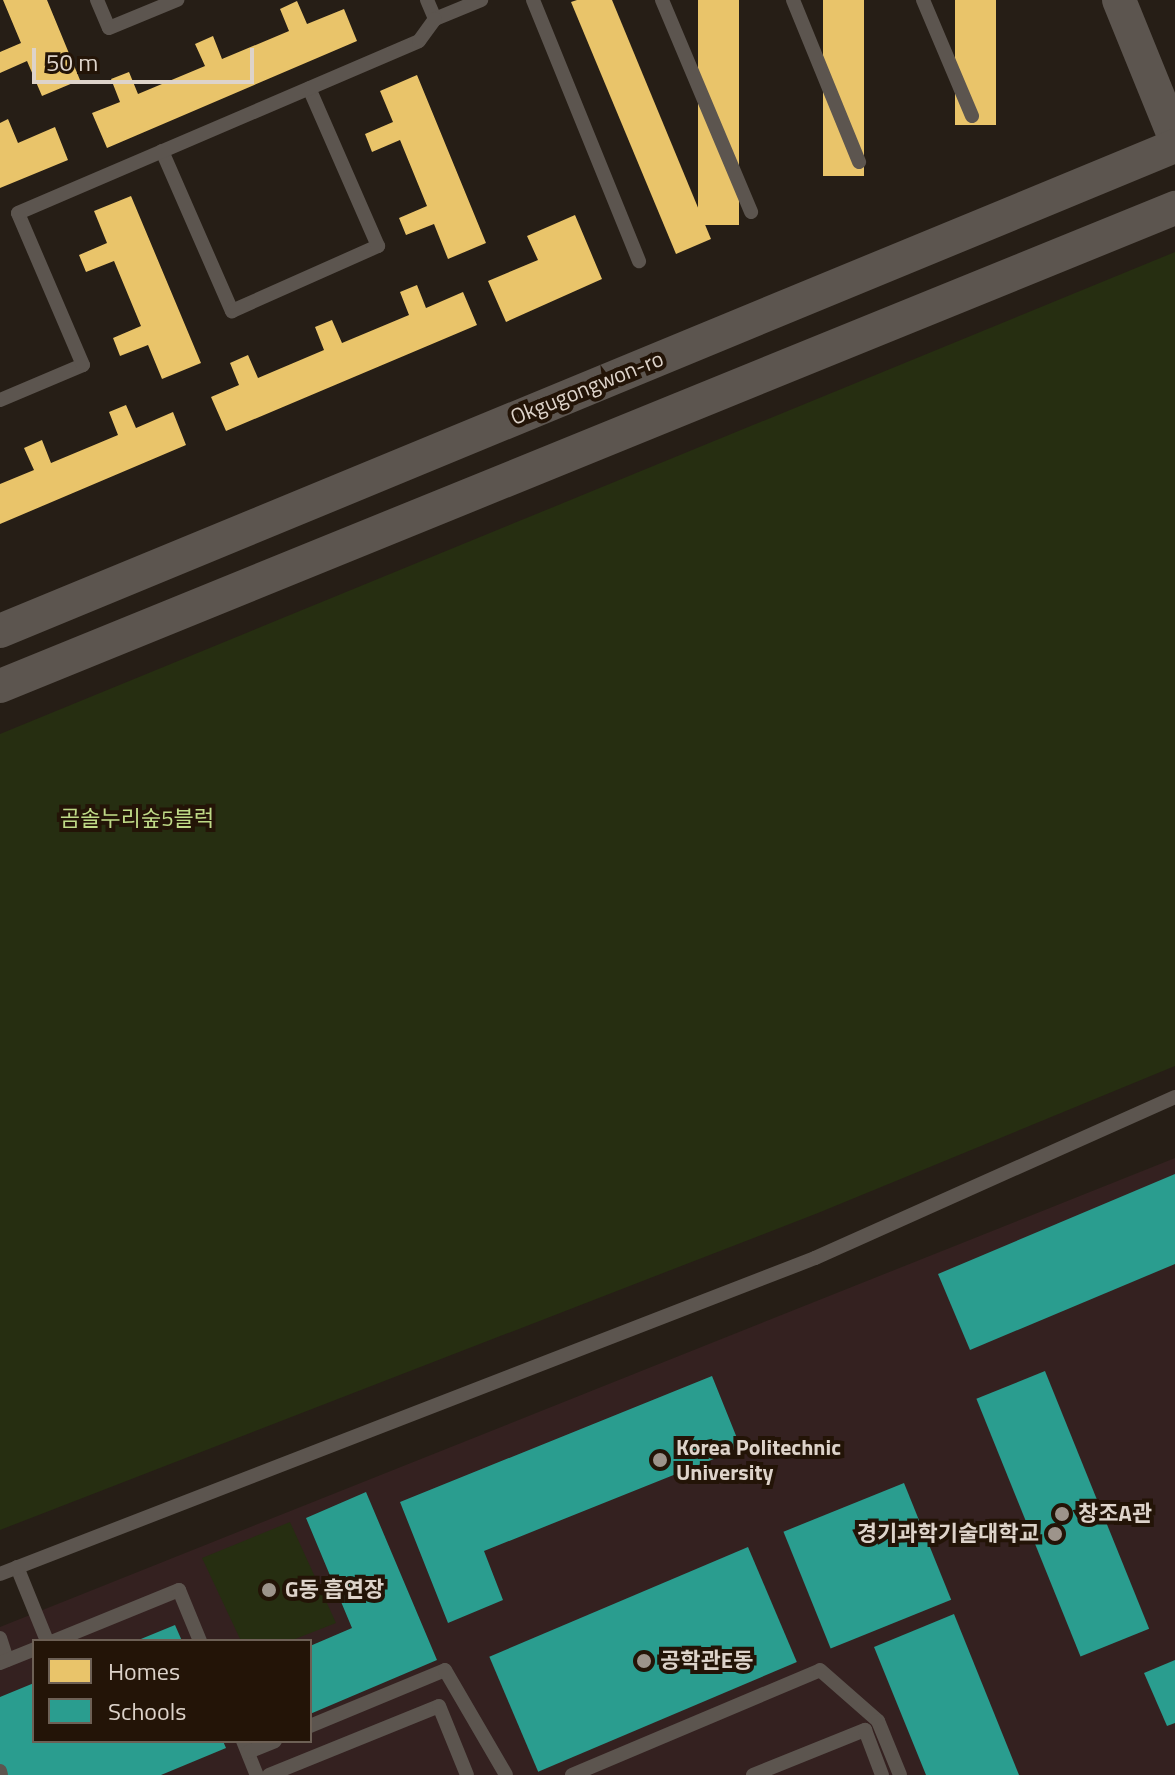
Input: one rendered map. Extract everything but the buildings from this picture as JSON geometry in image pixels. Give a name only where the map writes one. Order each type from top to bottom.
[{"type":"street","points":[[1119,0],[1175,138]]},
{"type":"street","name":"Okgugongwon-ro","points":[[0,631],[1175,146]]},
{"type":"street","points":[[0,686],[1175,208]]},
{"type":"lane","points":[[97,0],[109,28],[177,0]]},
{"type":"lane","points":[[427,0],[435,19]]},
{"type":"lane","points":[[0,381],[4,398],[83,365],[18,213],[419,41],[435,19],[481,0]]},
{"type":"lane","points":[[533,0],[639,261]]},
{"type":"lane","points":[[662,0],[751,212]]},
{"type":"lane","points":[[793,0],[859,162]]},
{"type":"lane","points":[[923,0],[972,116]]},
{"type":"lane","points":[[162,151],[232,311],[378,246],[309,88]]},
{"type":"lane","points":[[0,1574],[815,1258],[1175,1097]]},
{"type":"lane","points":[[17,1567],[46,1639]]},
{"type":"lane","points":[[59,1639],[179,1590],[199,1639]]},
{"type":"lane","points":[[0,1638],[4,1661],[32,1650]]},
{"type":"lane","points":[[312,1725],[445,1670],[506,1775]]},
{"type":"lane","points":[[572,1775],[820,1670],[878,1721],[900,1775]]},
{"type":"lane","points":[[269,1775],[293,1772],[439,1706],[467,1775]]},
{"type":"lane","points":[[753,1775],[865,1730],[882,1775]]},
{"type":"lane","points":[[257,1775],[245,1747],[265,1743]]},
{"type":"shaded area","name":"Korea Politechnic University","points":[[1175,1158],[1175,1775],[0,1775],[0,1627]]},
{"type":"green space","name":"곰솔누리숲5블럭","points":[[1175,252],[1175,1066],[818,1213],[0,1530],[0,734]]},
{"type":"green space","name":"G동 흡연장","points":[[290,1522],[336,1623],[295,1639],[240,1639],[202,1558]]},
{"type":"place","name":"Korea Politechnic University","points":[[660,1460]]},
{"type":"place","name":"창조A관","points":[[1062,1514]]},
{"type":"place","name":"경기과학기술대학교","points":[[1055,1534]]},
{"type":"place","name":"G동 흡연장","points":[[269,1590]]},
{"type":"place","name":"공학관E동","points":[[644,1661]]}]
